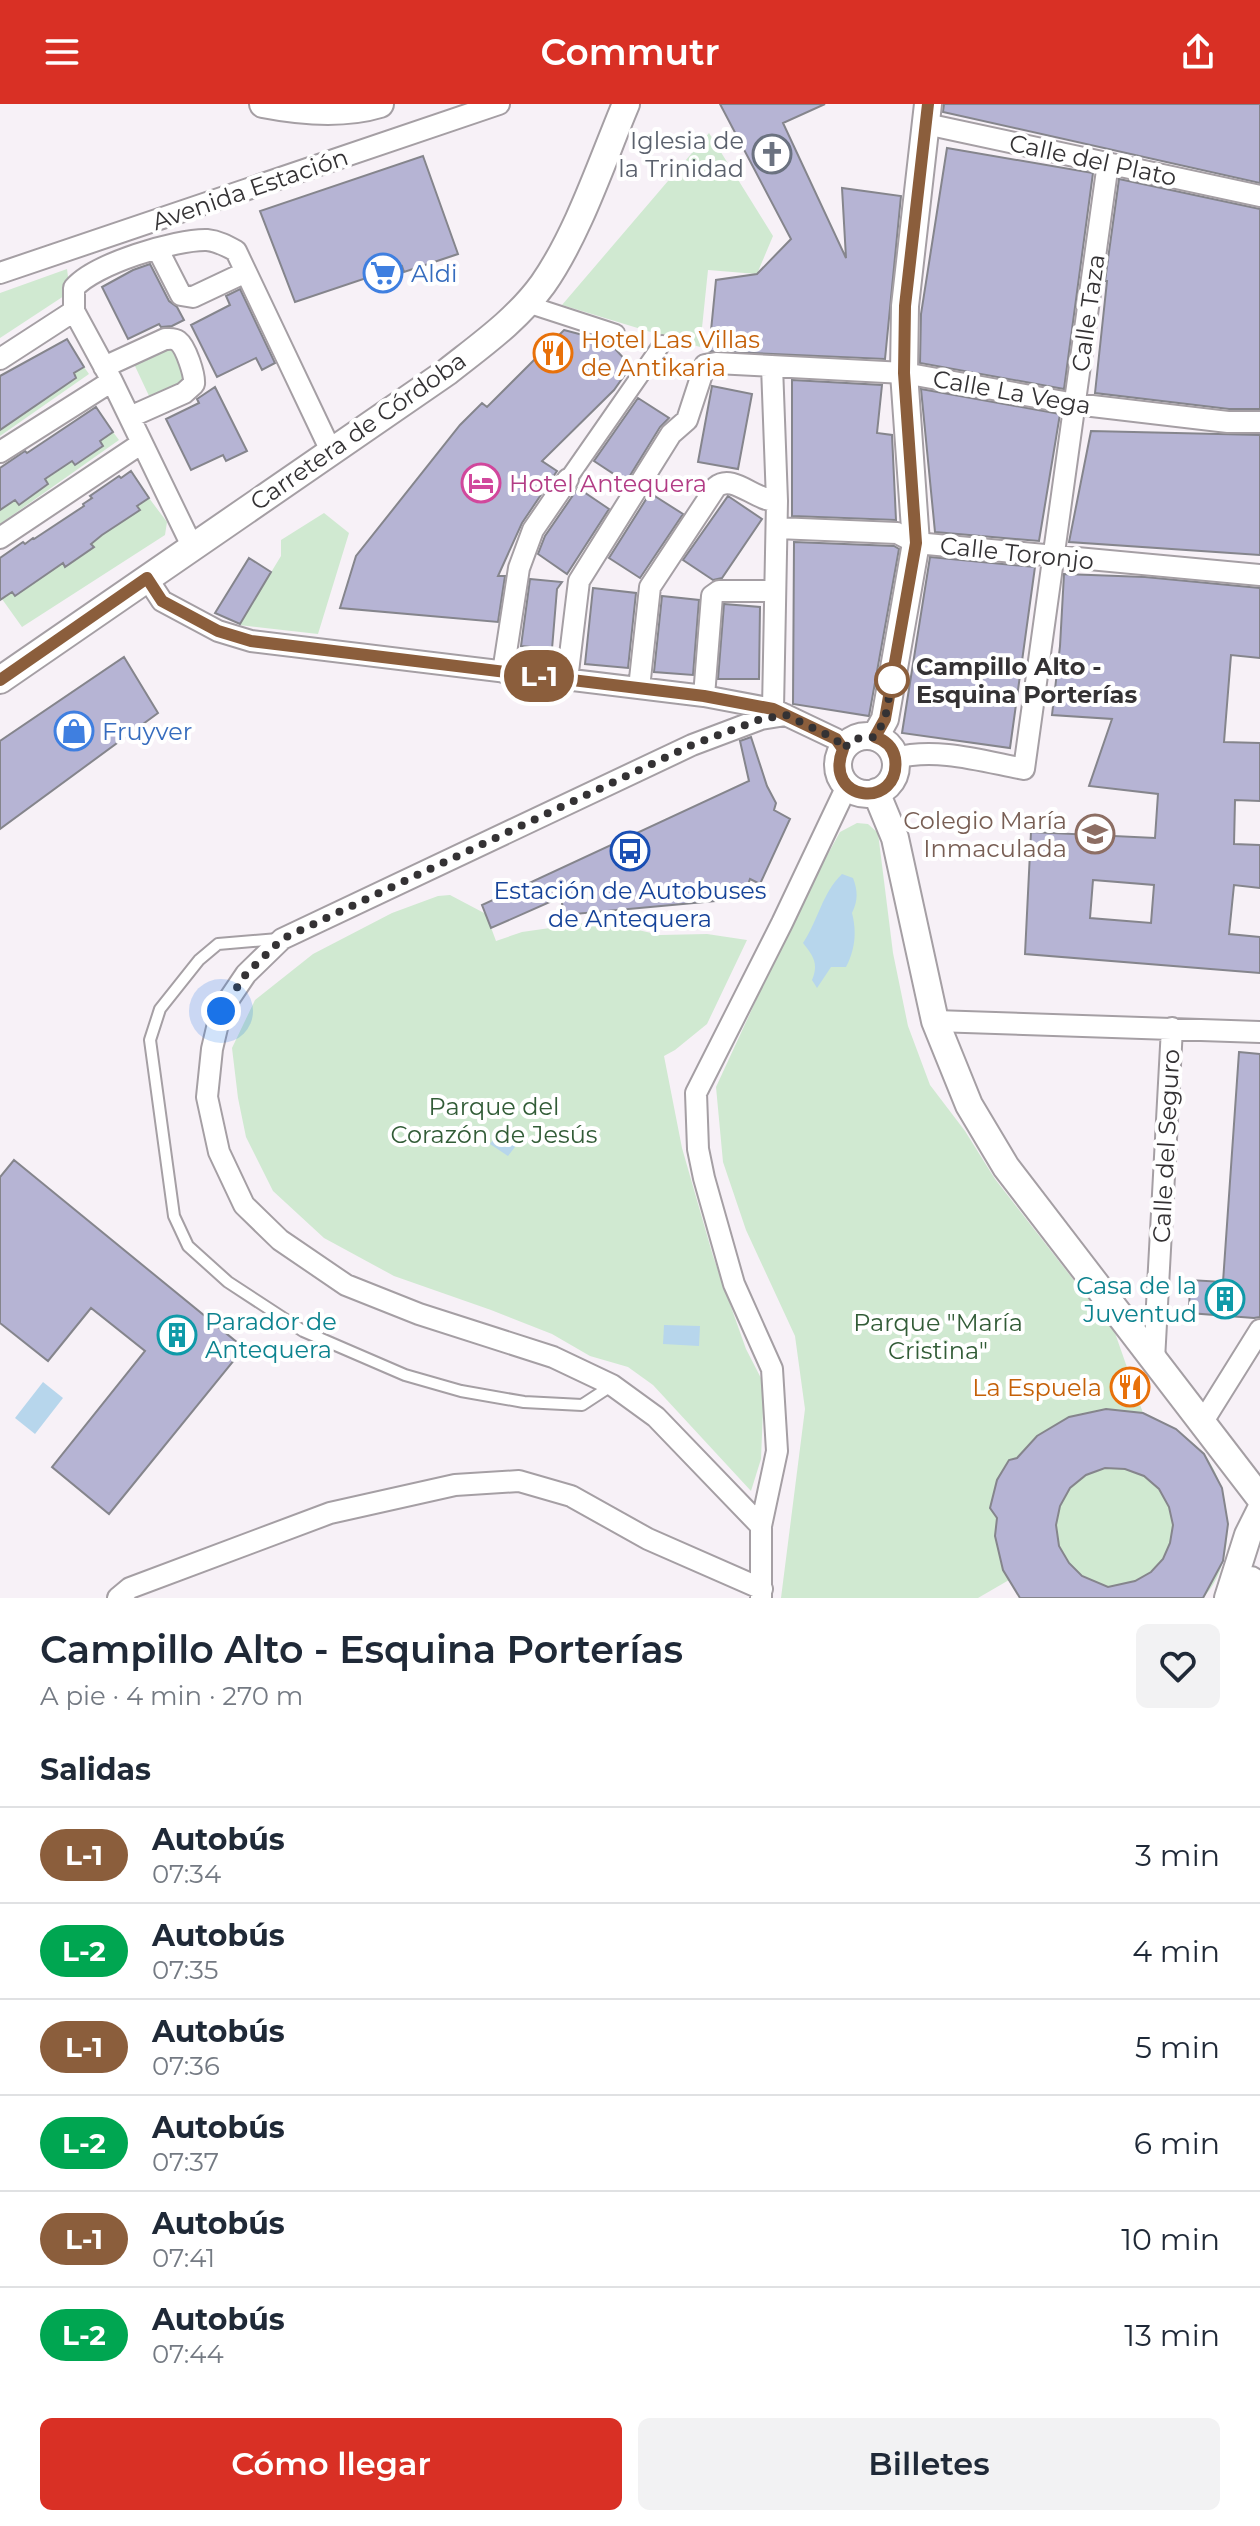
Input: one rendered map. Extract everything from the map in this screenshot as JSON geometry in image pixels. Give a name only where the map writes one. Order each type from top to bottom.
[{"type":"street","points":[[263,104],[289,109],[337,110],[380,104]]},
{"type":"street","name":"Avenida Estación","points":[[0,273],[499,104]]},
{"type":"street","name":"Carretera de Córdoba","points":[[0,680],[447,372],[512,320],[543,283],[560,253],[626,104]]},
{"type":"street","points":[[875,737],[885,719],[916,543],[904,373],[908,277],[927,114]]},
{"type":"street","name":"Calle del Plato","points":[[927,114],[1108,163],[1260,196]]},
{"type":"street","name":"Calle Taza","points":[[895,758],[916,753],[939,753],[1024,769],[1108,163]]},
{"type":"street","points":[[192,546],[130,417],[74,311],[74,288],[80,281],[124,258],[207,240],[223,243],[236,251],[331,451]]},
{"type":"street","points":[[158,250],[185,298],[246,272]]},
{"type":"street","points":[[527,304],[616,333]]},
{"type":"street","points":[[0,359],[74,311]]},
{"type":"street","points":[[0,452],[108,374],[165,339],[175,340],[181,345],[195,375],[194,384],[184,393],[130,417]]},
{"type":"street","points":[[503,672],[519,568],[533,530],[662,344]]},
{"type":"street","name":"Calle La Vega","points":[[567,680],[579,581],[671,434],[687,420],[705,365],[716,363],[904,373],[1075,404],[1228,422],[1260,422]]},
{"type":"street","points":[[772,366],[780,712]]},
{"type":"street","points":[[0,538],[142,443]]},
{"type":"street","points":[[639,688],[650,587],[717,485],[731,482],[765,501],[777,501]]},
{"type":"street","name":"Calle Toronjo","points":[[777,528],[897,533],[916,543],[1260,575]]},
{"type":"street","points":[[147,578],[162,601],[218,631],[251,641],[704,696],[780,712],[836,739],[843,749]]},
{"type":"street","points":[[704,696],[712,596],[719,591],[775,591]]},
{"type":"street","points":[[761,1526],[656,1417],[612,1385],[553,1357],[419,1314],[346,1285],[280,1240],[244,1205],[219,1152],[207,1097],[212,1049],[221,1011],[246,974],[282,939],[692,745],[780,712]]},
{"type":"street","points":[[875,737],[887,743],[895,758],[892,780],[876,792],[855,793],[841,776],[839,763],[843,749],[854,739],[875,737]]},
{"type":"street","points":[[118,1598],[130,1588],[330,1513],[455,1485],[519,1481],[571,1496],[648,1539],[761,1594],[761,1526],[777,1451],[772,1369],[734,1284],[704,1178],[698,1149],[696,1093],[847,786]]},
{"type":"street","points":[[876,792],[895,838],[935,1021],[969,1105],[1006,1167],[1260,1498]]},
{"type":"street","points":[[935,1021],[1260,1032]]},
{"type":"street","name":"Calle del Seguro","points":[[1154,1360],[1172,1028]]},
{"type":"street","points":[[1202,1423],[1260,1330]]},
{"type":"street","points":[[1227,1456],[1260,1475]]},
{"type":"street","points":[[1227,1456],[1243,1495],[1248,1535]]},
{"type":"street","points":[[1228,1598],[1248,1535],[1260,1511]]},
{"type":"lane","points":[[282,939],[218,944],[199,960],[160,1009],[150,1040],[174,1216],[188,1246],[228,1282],[303,1331],[405,1375],[461,1391],[524,1402],[582,1405],[612,1385]]},
{"type":"green space","points":[[709,133],[773,236],[757,274],[708,270],[700,347],[562,305]]},
{"type":"green space","points":[[67,269],[70,292],[0,338],[0,293]]},
{"type":"green space","points":[[168,346],[174,349],[188,380],[150,398],[134,364]]},
{"type":"green space","points":[[84,367],[89,374],[0,436],[0,427],[2,429],[76,378],[74,373]]},
{"type":"green space","points":[[113,432],[119,440],[0,524],[0,510],[15,500],[20,504],[48,485],[45,480],[72,461],[75,465],[102,446],[100,441]]},
{"type":"green space","points":[[149,498],[167,522],[165,535],[22,627],[2,599],[12,592],[16,596],[63,563],[66,567],[93,548],[91,544],[102,536],[100,531],[111,529],[139,510],[137,506]]},
{"type":"green space","points":[[324,513],[349,533],[318,634],[239,625],[281,556],[281,540]]},
{"type":"green space","name":"Parque \"María Cristina\"","points":[[857,823],[868,824],[878,833],[893,953],[908,1026],[930,1085],[965,1131],[995,1179],[1115,1333],[1143,1413],[1190,1441],[1204,1454],[1214,1470],[1226,1507],[1228,1527],[1222,1566],[1203,1598],[1020,1598],[1009,1580],[978,1598],[781,1598],[805,1409],[795,1336],[746,1230],[723,1162],[716,1087],[801,903],[840,832]]},
{"type":"green space","name":"Parque del Corazón de Jesús","points":[[450,895],[486,914],[496,941],[522,932],[599,921],[660,935],[707,934],[747,940],[707,1024],[664,1056],[682,1148],[713,1256],[746,1349],[764,1384],[761,1459],[751,1491],[653,1385],[628,1367],[590,1356],[552,1334],[394,1276],[324,1238],[273,1191],[246,1137],[232,1048],[255,1000],[313,954],[392,913],[438,896]]},
{"type":"water","points":[[842,874],[853,878],[856,892],[852,913],[853,947],[846,967],[831,967],[817,988],[812,980],[814,960],[803,943],[830,890]]},
{"type":"water","points":[[503,1127],[521,1139],[508,1156],[490,1144]]},
{"type":"water","points":[[664,1325],[700,1326],[699,1346],[663,1344]]},
{"type":"water","points":[[43,1382],[63,1398],[35,1434],[15,1418]]},
{"type":"building","points":[[720,104],[825,104],[783,123],[846,258],[842,188],[901,196],[885,359],[709,351],[716,280],[757,274],[791,239]]},
{"type":"building","points":[[944,104],[1260,104],[1260,183],[943,112]]},
{"type":"building","points":[[947,148],[1093,173],[1064,389],[920,363],[921,314]]},
{"type":"building","points":[[423,156],[458,254],[404,272],[402,266],[295,302],[260,211]]},
{"type":"building","points":[[1119,179],[1260,209],[1260,409],[1229,409],[1095,393],[1105,281]]},
{"type":"building","points":[[150,264],[169,301],[177,307],[184,320],[172,326],[161,327],[159,324],[128,339],[102,287]]},
{"type":"building","points":[[240,289],[275,363],[262,370],[256,358],[217,377],[191,325],[230,305],[226,296]]},
{"type":"building","name":"Hotel Antequera","points":[[564,330],[617,344],[616,350],[631,366],[614,390],[542,461],[557,471],[522,523],[498,576],[505,576],[498,622],[340,608],[356,556],[460,425],[482,403],[487,407]]},
{"type":"building","points":[[67,339],[84,367],[74,373],[76,378],[0,430],[0,376]]},
{"type":"building","points":[[792,380],[882,385],[877,433],[892,435],[896,520],[792,516]]},
{"type":"building","points":[[712,386],[752,394],[738,469],[698,462]]},
{"type":"building","points":[[215,387],[247,451],[226,461],[223,455],[191,470],[166,419],[199,403],[197,399]]},
{"type":"building","points":[[921,389],[1060,414],[1039,541],[935,532]]},
{"type":"building","points":[[638,398],[669,418],[660,427],[626,482],[594,461]]},
{"type":"building","points":[[96,407],[113,432],[100,441],[103,446],[75,465],[72,461],[45,479],[48,484],[19,505],[15,500],[0,510],[0,468]]},
{"type":"building","points":[[1091,431],[1260,435],[1260,555],[1069,542]]},
{"type":"building","points":[[131,471],[149,498],[137,506],[140,510],[102,535],[91,544],[94,547],[65,567],[63,563],[15,596],[12,592],[0,600],[0,558],[84,506],[92,498],[90,496]]},
{"type":"building","points":[[578,488],[609,509],[567,574],[538,554],[545,536]]},
{"type":"building","points":[[650,493],[683,514],[640,578],[609,558]]},
{"type":"building","points":[[728,496],[762,519],[722,578],[713,580],[683,560]]},
{"type":"building","points":[[794,542],[894,546],[899,549],[869,716],[793,704]]},
{"type":"building","points":[[930,557],[1035,567],[1010,748],[902,733]]},
{"type":"building","points":[[249,558],[271,572],[240,624],[215,613]]},
{"type":"building","points":[[1064,574],[1145,577],[1260,588],[1260,658],[1231,655],[1224,742],[1260,743],[1260,801],[1235,800],[1234,844],[1260,845],[1260,888],[1234,885],[1229,934],[1260,937],[1260,973],[1025,954],[1031,832],[1155,838],[1158,794],[1089,786],[1112,719],[1052,715]],"holes":[[[1093,880],[1154,885],[1151,923],[1090,918]]]},
{"type":"building","points":[[530,579],[562,582],[557,589],[552,649],[521,646]]},
{"type":"building","points":[[593,588],[636,593],[628,668],[585,664]]},
{"type":"building","points":[[662,596],[699,600],[693,675],[654,672]]},
{"type":"building","points":[[724,604],[760,607],[759,679],[718,679]]},
{"type":"building","name":"Fruyver","points":[[124,657],[158,713],[0,829],[0,741]]},
{"type":"building","points":[[751,737],[776,803],[774,810],[790,819],[760,884],[750,879],[745,893],[731,900],[717,893],[715,901],[564,915],[561,897],[491,928],[482,905],[749,781],[740,741]]},
{"type":"building","points":[[1239,1052],[1260,1054],[1260,1317],[1254,1318],[1189,1313],[1190,1280],[1223,1282]]},
{"type":"building","name":"Parador de Antequera","points":[[14,1160],[244,1348],[109,1514],[52,1467],[145,1351],[91,1308],[48,1361],[0,1323],[0,1177]]},
{"type":"building","points":[[1106,1409],[1143,1413],[1176,1429],[1204,1454],[1222,1488],[1228,1524],[1223,1561],[1203,1598],[1020,1598],[1003,1570],[995,1536],[997,1518],[990,1508],[997,1480],[1009,1460],[1017,1458],[1037,1436],[1069,1417]],"holes":[[[1105,1468],[1125,1469],[1144,1476],[1159,1489],[1169,1507],[1173,1525],[1163,1559],[1151,1572],[1135,1581],[1108,1587],[1082,1576],[1069,1563],[1059,1546],[1056,1525],[1060,1506],[1070,1488],[1086,1475]]]},
{"type":"bus line","name":"L-1","points":[[0,680],[147,578],[162,601],[218,631],[251,641],[704,696],[773,709],[840,743],[843,749],[839,763],[841,776],[855,793],[869,794],[882,790],[892,780],[895,758],[887,743],[875,737],[885,719],[916,543],[904,373],[905,306],[928,104]]},
{"type":"place","name":"Iglesia de la Trinidad","points":[[772,154]]},
{"type":"place","name":"Aldi","points":[[383,273]]},
{"type":"place","name":"Hotel Las Villas de Antikaria","points":[[553,353]]},
{"type":"place","name":"Hotel Antequera","points":[[481,483]]},
{"type":"place","name":"Campillo Alto - Esquina Porterías","points":[[892,680]]},
{"type":"place","name":"Fruyver","points":[[74,731]]},
{"type":"place","name":"Colegio María Inmaculada","points":[[1095,834]]},
{"type":"place","name":"Estación de Autobuses de Antequera","points":[[630,851]]},
{"type":"place","name":"Casa de la Juventud","points":[[1225,1299]]},
{"type":"place","name":"Parador de Antequera","points":[[177,1335]]},
{"type":"place","name":"La Espuela","points":[[1130,1387]]},
{"type":"route","points":[[221,1011],[246,974],[282,939],[692,745],[761,719],[786,715],[836,739],[843,749],[854,739],[875,737],[885,719],[892,680]]}]
